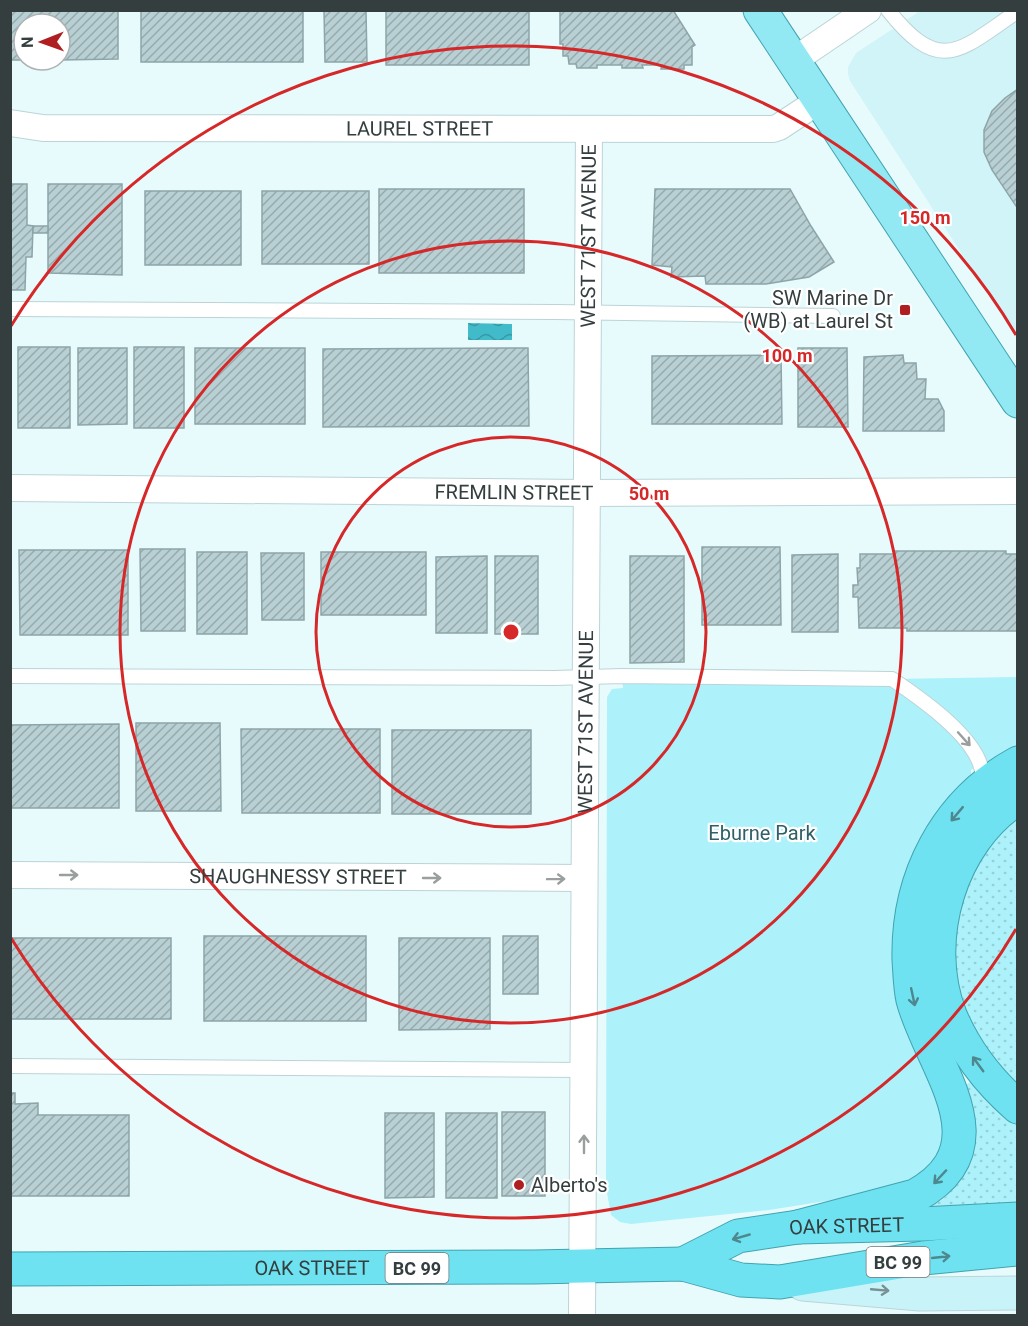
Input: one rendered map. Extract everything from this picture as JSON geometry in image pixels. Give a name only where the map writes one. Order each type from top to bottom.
[{"type":"highway","points":[[798,1227],[915,1196],[930,1188],[940,1179],[957,1151],[961,1129],[955,1102],[912,998],[910,920],[915,893],[922,873],[947,826],[983,788],[1001,773],[1017,764]]},
{"type":"highway","points":[[1017,798],[974,838],[959,864],[948,893],[942,920],[940,949],[942,980],[947,1002],[961,1039],[977,1064],[1017,1107]]},
{"type":"highway","name":"OAK STREET","points":[[683,1264],[738,1236],[798,1227],[1017,1219]]},
{"type":"highway","name":"OAK STREET","points":[[10,1269],[683,1264],[741,1280],[780,1282],[923,1258],[1017,1249]]},
{"type":"main road","points":[[760,10],[1017,401]]},
{"type":"main road","name":"OAK STREET","points":[[780,1282],[920,1294],[1017,1293]]},
{"type":"street","points":[[793,61],[868,10]]},
{"type":"street","name":"LAUREL STREET","points":[[10,123],[43,128],[773,129],[820,100]]},
{"type":"street","name":"WEST 71ST AVENUE","points":[[582,1316],[589,129]]},
{"type":"street","name":"FREMLIN STREET","points":[[10,488],[586,493],[1017,491]]},
{"type":"street","name":"SHAUGHNESSY STREET","points":[[10,875],[585,878]]},
{"type":"lane","points":[[888,10],[916,41],[939,52],[961,49],[1017,11]]},
{"type":"lane","points":[[10,309],[588,312],[832,316]]},
{"type":"lane","points":[[10,676],[892,679],[925,702],[965,739],[981,768],[983,788]]},
{"type":"lane","points":[[10,1066],[585,1070]]},
{"type":"shaded area","points":[[920,11],[1017,11],[1017,339],[850,81],[848,67],[856,53]]},
{"type":"green space","name":"Eburne Park","points":[[622,676],[892,679],[1017,677],[1017,750],[987,764],[986,759],[971,770],[967,785],[943,1106],[946,1132],[933,1168],[896,1190],[769,1210],[631,1224],[620,1222],[611,1215],[606,1187],[607,697],[612,689],[623,688]]},
{"type":"green space","points":[[1017,817],[1017,1087],[988,1059],[969,1026],[959,994],[954,962],[955,929],[962,896],[974,866],[993,839]]},
{"type":"green space","points":[[974,1079],[1000,1109],[1017,1123],[1017,1209],[928,1209],[945,1197],[959,1181],[972,1155],[976,1127],[975,1113],[966,1085]]},
{"type":"water","points":[[468,323],[512,324],[512,340],[468,340]]},
{"type":"building","points":[[10,10],[118,10],[118,59],[72,60],[72,12],[12,12],[12,60],[10,60]]},
{"type":"building","points":[[141,10],[303,10],[303,62],[141,62]]},
{"type":"building","points":[[324,10],[366,10],[367,62],[325,62]]},
{"type":"building","points":[[386,10],[529,10],[529,65],[386,65]]},
{"type":"building","points":[[560,10],[673,10],[695,45],[692,47],[692,65],[684,65],[684,69],[661,69],[662,65],[642,65],[643,68],[597,65],[597,68],[577,68],[576,64],[569,64],[568,56],[563,56],[563,44],[560,44]]},
{"type":"building","points":[[1018,89],[1018,209],[992,170],[984,152],[984,130],[992,111]]},
{"type":"building","points":[[10,184],[27,184],[27,225],[33,226],[32,257],[26,257],[25,290],[10,290]]},
{"type":"building","points":[[48,184],[122,184],[122,275],[48,273]]},
{"type":"building","points":[[379,189],[524,189],[524,273],[379,273]]},
{"type":"building","points":[[655,189],[790,189],[834,262],[809,277],[766,284],[706,284],[705,276],[671,277],[672,267],[652,265]]},
{"type":"building","points":[[145,191],[241,191],[241,265],[145,265]]},
{"type":"building","points":[[262,191],[369,191],[369,264],[262,264]]},
{"type":"building","points":[[33,226],[48,226],[48,233],[33,233]]},
{"type":"building","points":[[18,347],[70,347],[70,428],[18,428]]},
{"type":"building","points":[[134,347],[184,347],[184,428],[134,428]]},
{"type":"building","points":[[78,348],[127,348],[127,424],[78,425]]},
{"type":"building","points":[[195,348],[305,348],[305,424],[195,424]]},
{"type":"building","points":[[528,348],[529,426],[323,427],[323,349]]},
{"type":"building","points":[[798,348],[847,348],[848,427],[798,427]]},
{"type":"building","points":[[781,355],[782,424],[652,424],[652,356]]},
{"type":"building","points":[[903,355],[904,363],[916,363],[917,379],[926,379],[925,399],[938,399],[944,411],[944,431],[863,431],[864,357]]},
{"type":"building","points":[[702,547],[780,547],[781,625],[702,625]]},
{"type":"building","points":[[140,549],[185,549],[185,631],[141,631]]},
{"type":"building","points":[[19,550],[128,550],[128,635],[20,635]]},
{"type":"building","points":[[894,551],[1006,551],[1006,554],[1018,554],[1018,631],[907,631],[907,628],[859,628],[858,597],[853,597],[853,585],[858,585],[857,568],[860,568],[860,554],[895,554]]},
{"type":"building","points":[[197,552],[247,552],[247,634],[197,634]]},
{"type":"building","points":[[321,552],[426,552],[426,615],[321,615]]},
{"type":"building","points":[[261,553],[304,553],[304,620],[262,620]]},
{"type":"building","points":[[838,554],[838,632],[792,632],[792,555]]},
{"type":"building","points":[[487,556],[487,633],[436,633],[436,557]]},
{"type":"building","points":[[495,556],[538,556],[538,634],[495,634]]},
{"type":"building","points":[[630,556],[684,556],[684,662],[630,663]]},
{"type":"building","points":[[136,723],[220,723],[221,811],[136,811]]},
{"type":"building","points":[[119,724],[119,808],[10,808],[10,725]]},
{"type":"building","points":[[241,729],[380,729],[380,813],[242,813]]},
{"type":"building","points":[[392,730],[531,730],[531,814],[392,814]]},
{"type":"building","points":[[204,936],[366,936],[366,1021],[204,1021]]},
{"type":"building","points":[[503,936],[538,936],[538,994],[503,994]]},
{"type":"building","points":[[10,938],[171,938],[171,1019],[10,1019]]},
{"type":"building","points":[[399,938],[490,938],[490,1029],[399,1030]]},
{"type":"building","points":[[10,1093],[15,1093],[15,1104],[38,1103],[38,1115],[129,1115],[129,1196],[10,1196]]},
{"type":"building","points":[[502,1112],[545,1112],[545,1196],[502,1196]]},
{"type":"building","points":[[385,1113],[434,1113],[434,1197],[385,1198]]},
{"type":"building","points":[[446,1113],[497,1113],[497,1198],[446,1198]]},
{"type":"place","name":"SW Marine Dr (WB) at Laurel St","points":[[905,310]]},
{"type":"place","name":"Alberto's","points":[[519,1185]]}]
